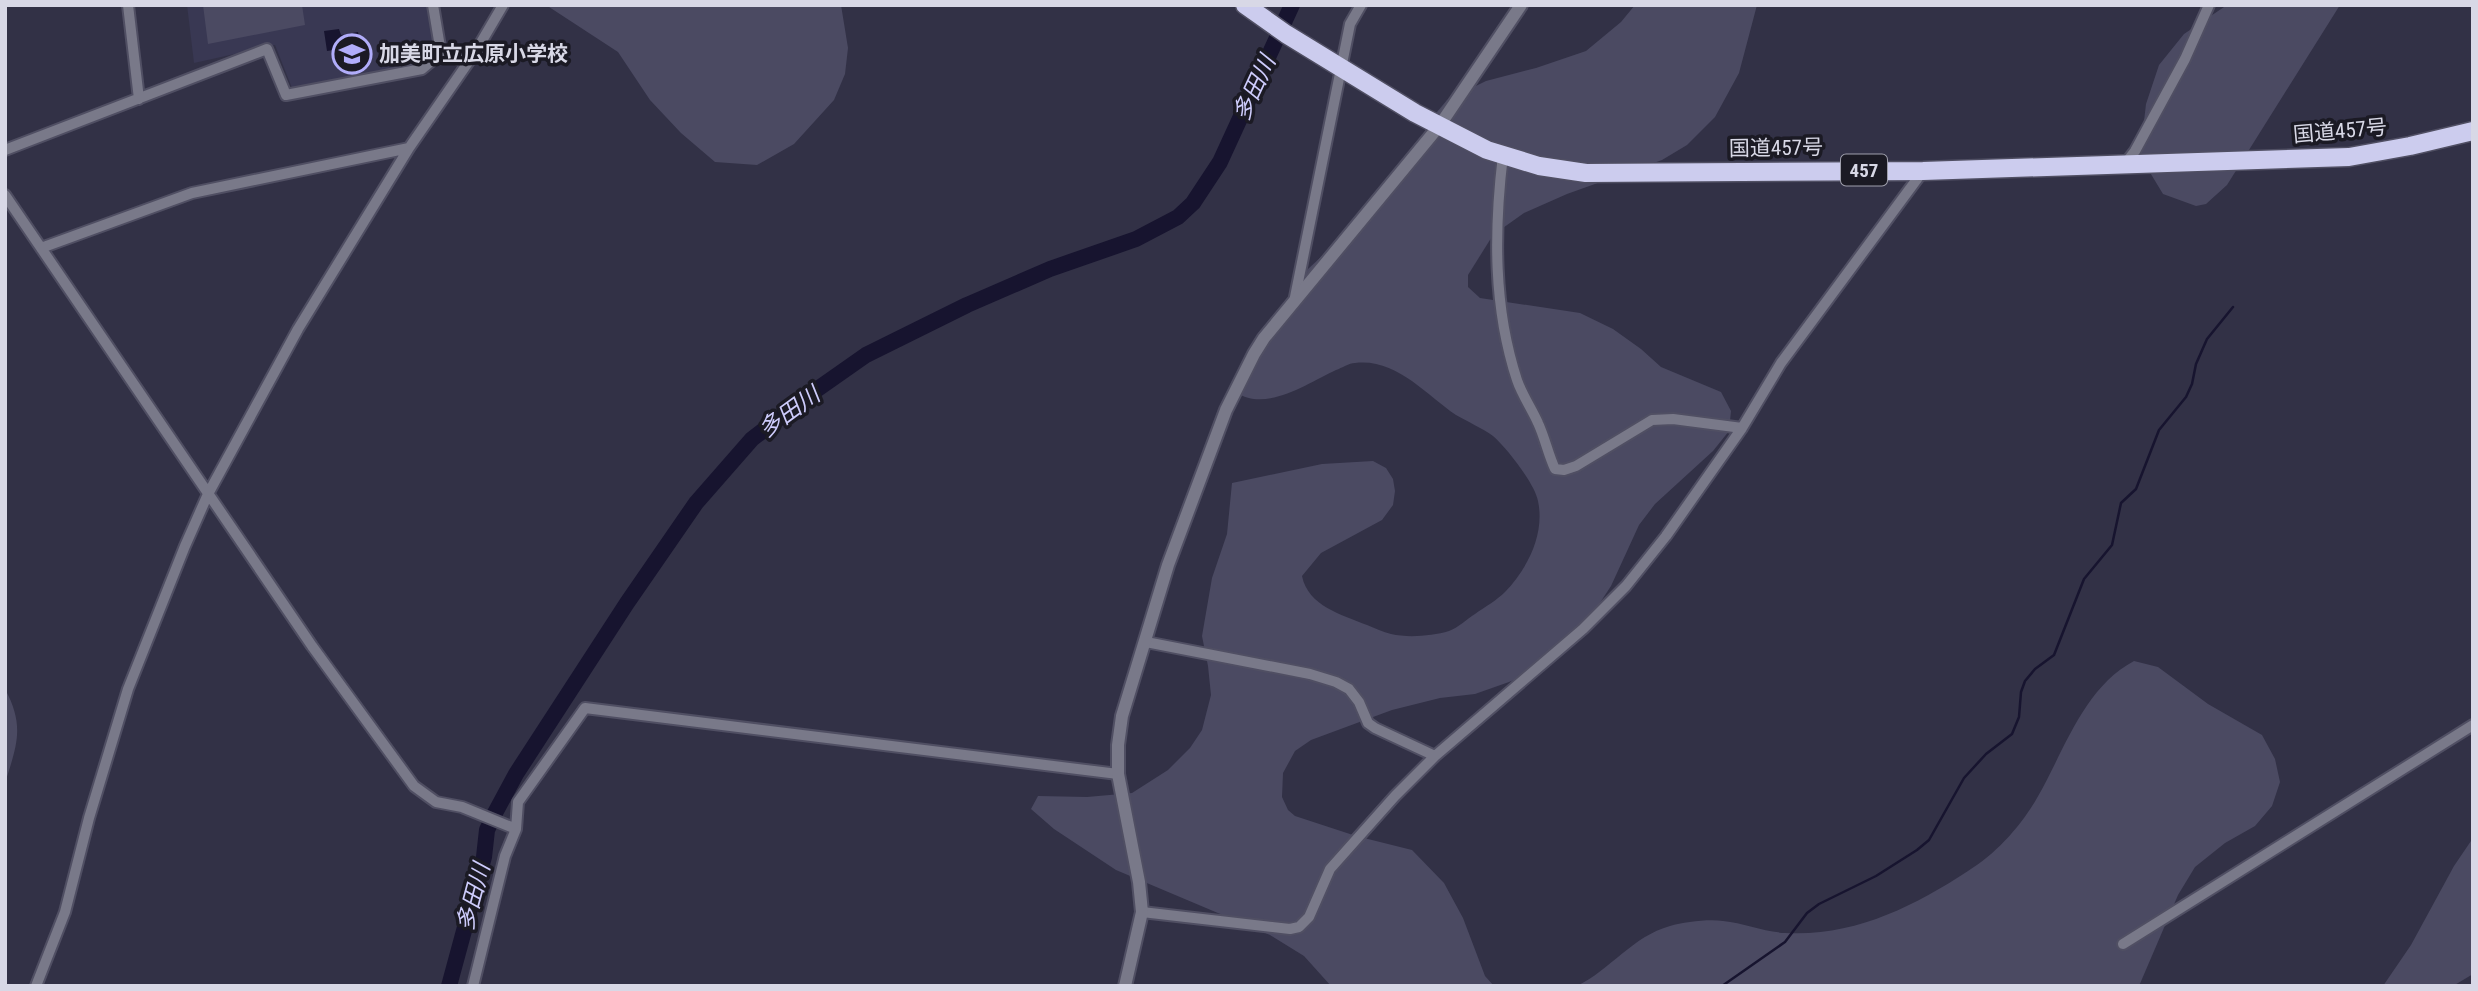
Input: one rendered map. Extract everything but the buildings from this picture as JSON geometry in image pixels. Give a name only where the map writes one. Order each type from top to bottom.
[{"type":"highway","name":"国道457号","points":[[1245,5],[1286,34],[1440,125],[1503,155],[1539,166],[1586,173],[1923,171],[2349,157],[2473,131]]},
{"type":"street","points":[[128,5],[139,99]]},
{"type":"street","points":[[433,5],[441,53]]},
{"type":"street","points":[[36,986],[65,912],[89,818],[128,689],[208,494],[298,329],[410,148],[503,5]]},
{"type":"street","points":[[1293,306],[1350,24],[1361,5]]},
{"type":"street","points":[[1125,986],[1142,912],[1139,881],[1118,774],[1122,716],[1168,565],[1227,410],[1254,354],[1440,125],[1521,5]]},
{"type":"street","points":[[2124,164],[2135,151],[2185,59],[2209,5]]},
{"type":"street","points":[[5,150],[267,49],[285,95],[422,69],[441,53]]},
{"type":"street","points":[[441,53],[468,62]]},
{"type":"street","points":[[41,248],[192,193],[410,148]]},
{"type":"street","points":[[1503,155],[1497,249],[1501,314],[1518,382],[1539,425],[1555,469],[1564,470],[1576,466],[1651,420],[1683,420],[1742,428]]},
{"type":"street","points":[[1142,912],[1290,929],[1299,927],[1309,917],[1330,869],[1395,796],[1436,756],[1611,603],[1666,536],[1742,428],[1781,363],[1923,171]]},
{"type":"street","points":[[5,195],[312,646],[414,786],[436,802],[468,810],[516,829]]},
{"type":"street","points":[[1146,642],[1310,674],[1336,682],[1349,689],[1359,702],[1368,723],[1436,756]]},
{"type":"street","points":[[473,986],[505,856],[516,829],[518,802],[585,708],[1118,774]]},
{"type":"street","points":[[2123,944],[2473,724]]},
{"type":"shaded area","name":"加美町立広原小学校","points":[[187,5],[428,5],[435,44],[417,63],[292,88],[275,45],[194,63]]},
{"type":"shaded area","points":[[203,5],[302,5],[305,25],[208,44]]},
{"type":"shaded area","points":[[546,5],[841,5],[848,48],[845,74],[834,100],[794,144],[757,165],[715,162],[681,133],[650,100],[618,52]]},
{"type":"shaded area","points":[[1635,5],[1757,5],[1739,73],[1715,117],[1687,145],[1662,160],[1567,194],[1524,213],[1493,235],[1468,275],[1468,287],[1480,298],[1580,313],[1613,329],[1661,367],[1721,392],[1731,411],[1729,431],[1713,451],[1655,504],[1639,525],[1611,586],[1588,621],[1537,670],[1475,694],[1440,698],[1392,710],[1311,740],[1295,751],[1283,773],[1282,797],[1288,810],[1295,816],[1356,836],[1412,850],[1444,883],[1463,918],[1485,976],[1494,986],[1331,986],[1304,956],[1270,935],[1116,870],[1054,829],[1031,809],[1038,796],[1087,797],[1132,793],[1168,770],[1190,748],[1202,730],[1211,695],[1202,636],[1212,578],[1227,534],[1232,483],[1322,464],[1373,461],[1386,468],[1393,479],[1395,491],[1393,505],[1382,520],[1321,553],[1302,576],[1311,595],[1327,608],[1385,632],[1412,636],[1449,631],[1495,601],[1513,583],[1533,550],[1540,513],[1532,485],[1493,436],[1456,415],[1409,379],[1384,366],[1370,363],[1350,364],[1274,398],[1249,398],[1237,393],[1251,355],[1308,269],[1362,219],[1417,147],[1432,118],[1447,100],[1486,81],[1586,51],[1621,22]]},
{"type":"shaded area","points":[[2227,5],[2340,5],[2227,185],[2206,204],[2196,206],[2163,194],[2140,156],[2146,104],[2159,65],[2184,34]]},
{"type":"shaded area","points":[[339,29],[341,35],[358,32],[361,46],[327,51],[324,31]]},
{"type":"shaded area","points":[[2134,661],[2158,667],[2208,704],[2262,735],[2275,759],[2280,782],[2272,806],[2255,826],[2225,843],[2195,867],[2178,895],[2139,986],[1577,986],[1644,937],[1670,926],[1717,920],[1785,933],[1835,930],[1881,917],[1947,884],[1978,864],[2016,829],[2037,798],[2088,704],[2101,687]]},
{"type":"shaded area","points":[[5,689],[15,714],[17,736],[5,783]]},
{"type":"shaded area","points":[[2473,838],[2473,974],[2453,986],[2383,986],[2411,945],[2454,866]]},
{"type":"waterway","name":"多田川","points":[[449,986],[484,857],[487,830],[495,813],[516,774],[627,603],[696,503],[752,439],[866,355],[967,305],[1050,269],[1136,239],[1178,217],[1193,203],[1220,162],[1292,5]]},
{"type":"waterway","points":[[1722,986],[1785,942],[1807,913],[1819,904],[1876,876],[1929,840],[1964,778],[1986,754],[2012,734],[2019,717],[2021,692],[2025,681],[2035,669],[2054,655],[2084,579],[2112,545],[2121,503],[2136,489],[2159,430],[2186,397],[2207,339],[2233,307]]},
{"type":"place","name":"加美町立広原小学校","points":[[352,54]]}]
